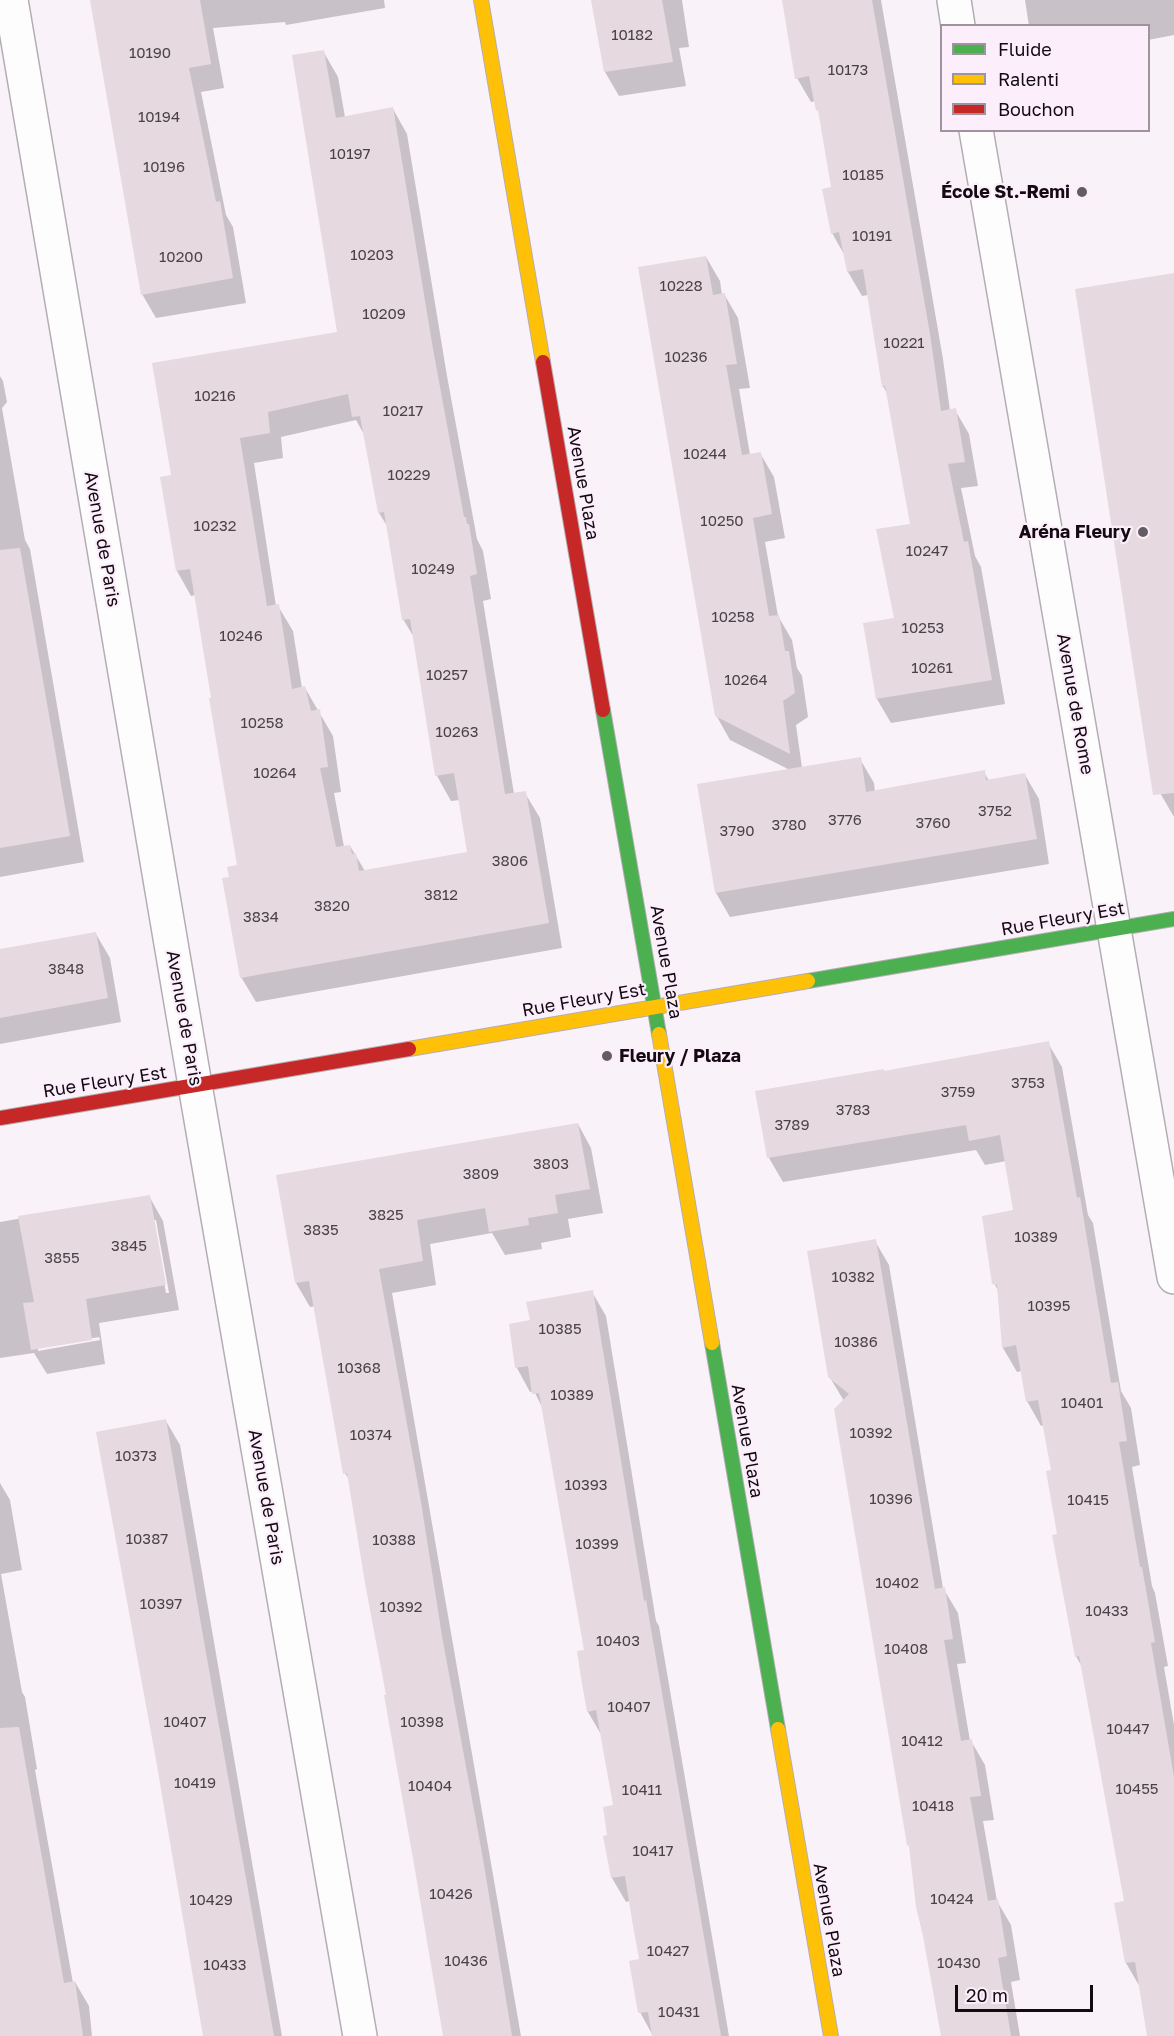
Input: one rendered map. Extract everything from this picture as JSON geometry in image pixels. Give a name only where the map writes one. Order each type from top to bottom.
[{"type":"street","name":"Avenue de Paris","points":[[11,0],[195,1085],[360,2036]]},
{"type":"street","name":"Avenue Plaza","points":[[481,0],[831,2036]]},
{"type":"street","points":[[954,0],[958,24]]},
{"type":"street","name":"Avenue de Rome","points":[[976,132],[1174,1277]]},
{"type":"street","name":"Rue Fleury Est","points":[[0,1118],[1174,919]]},
{"type":"building","points":[[90,0],[200,0],[211,64],[189,68],[216,202],[220,201],[233,278],[141,295]]},
{"type":"building","points":[[591,0],[662,0],[673,62],[604,72]]},
{"type":"building","points":[[782,0],[872,0],[930,334],[941,411],[956,408],[965,462],[948,464],[964,542],[968,541],[992,680],[876,699],[863,623],[894,618],[876,529],[910,524],[885,386],[882,387],[863,269],[847,272],[839,232],[831,234],[822,189],[831,187],[818,110],[816,111],[809,76],[795,79]]},
{"type":"building","points":[[324,50],[336,118],[393,107],[433,349],[464,517],[469,524],[477,574],[470,576],[505,794],[526,791],[549,923],[240,978],[222,878],[229,877],[227,867],[237,865],[190,569],[176,571],[160,477],[171,475],[152,363],[337,332],[292,55]],"holes":[[[348,394],[352,417],[360,416],[378,513],[384,512],[402,620],[410,619],[435,776],[454,773],[467,852],[359,871],[356,853],[352,854],[350,845],[336,847],[320,768],[328,767],[320,709],[311,711],[305,686],[292,689],[279,604],[267,606],[240,438],[270,433],[268,412]]]},
{"type":"building","points":[[706,256],[713,295],[725,293],[737,364],[726,365],[742,455],[761,452],[772,514],[753,518],[769,616],[779,615],[785,651],[789,651],[795,693],[783,701],[790,754],[715,716],[638,267]]},
{"type":"building","name":"Aréna Fleury","points":[[1174,273],[1174,793],[1153,795],[1075,289]]},
{"type":"building","points":[[20,548],[70,836],[0,848],[0,550]]},
{"type":"building","points":[[861,757],[866,792],[985,770],[986,780],[1025,773],[1037,839],[715,893],[697,784]]},
{"type":"building","points":[[96,932],[108,998],[0,1018],[0,949]]},
{"type":"building","points":[[1049,1041],[1077,1198],[1080,1197],[1111,1383],[1118,1382],[1127,1441],[1119,1442],[1155,1642],[1151,1643],[1174,1777],[1174,2036],[1147,2036],[1135,1962],[1125,1963],[1114,1903],[1124,1901],[1079,1656],[1075,1657],[1052,1535],[1057,1534],[1046,1471],[1051,1470],[1038,1400],[1026,1402],[1016,1345],[1002,1348],[997,1285],[992,1284],[982,1216],[1013,1210],[1000,1135],[969,1141],[966,1125],[767,1158],[755,1091],[884,1069],[884,1071]]},
{"type":"building","points":[[578,1123],[590,1189],[555,1195],[558,1213],[528,1218],[529,1225],[489,1232],[485,1208],[417,1220],[423,1261],[379,1269],[512,2036],[443,2036],[347,1473],[343,1474],[309,1281],[295,1283],[276,1175]]},
{"type":"building","points":[[150,1195],[166,1285],[86,1299],[92,1340],[31,1350],[23,1303],[34,1302],[18,1216]]},
{"type":"building","points":[[876,1239],[935,1589],[945,1587],[953,1639],[944,1640],[961,1741],[972,1739],[981,1796],[970,1797],[988,1901],[998,1899],[1007,1956],[998,1958],[1011,2036],[941,2036],[916,1907],[909,1846],[907,1845],[834,1409],[849,1394],[828,1377],[807,1251]]},
{"type":"building","points":[[593,1290],[644,1601],[646,1600],[721,2036],[652,2036],[648,2012],[638,2013],[629,1961],[639,1959],[625,1876],[611,1878],[603,1836],[607,1835],[603,1807],[613,1805],[596,1710],[587,1712],[577,1651],[584,1650],[539,1393],[532,1394],[528,1366],[515,1368],[509,1324],[530,1320],[526,1302]]},
{"type":"building","points":[[166,1419],[274,2036],[203,2036],[156,1760],[96,1432]]},
{"type":"building","points":[[19,1727],[64,1983],[75,1981],[83,2036],[0,2036],[0,1728]]},
{"type":"traffic: fast","points":[[603,710],[659,1034]]},
{"type":"traffic: fast","points":[[808,981],[1174,919]]},
{"type":"traffic: fast","points":[[712,1343],[778,1729]]},
{"type":"traffic: slow","points":[[481,0],[543,362]]},
{"type":"traffic: slow","points":[[409,1049],[808,981]]},
{"type":"traffic: slow","points":[[659,1034],[712,1343]]},
{"type":"traffic: slow","points":[[778,1729],[831,2036]]},
{"type":"traffic: jam","points":[[543,362],[603,710]]},
{"type":"traffic: jam","points":[[0,1118],[409,1049]]},
{"type":"place","name":"École St.-Remi","points":[[1082,192]]},
{"type":"place","name":"Aréna Fleury","points":[[1143,532]]},
{"type":"place","name":"Fleury / Plaza","points":[[607,1056]]}]
